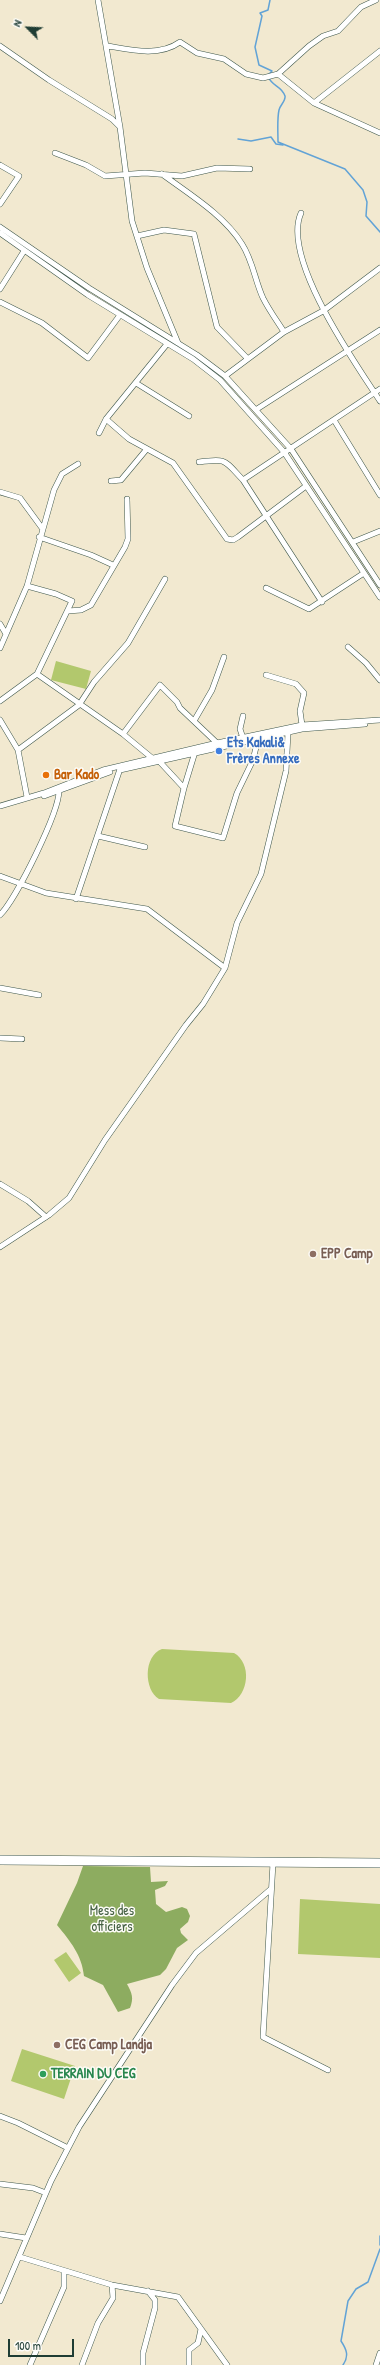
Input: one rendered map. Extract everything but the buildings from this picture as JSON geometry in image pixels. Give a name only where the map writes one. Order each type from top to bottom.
[{"type":"highway","points":[[0,1860],[380,1863]]},
{"type":"street","points":[[98,0],[108,46],[132,221],[160,303],[178,343]]},
{"type":"street","points":[[108,46],[139,49],[148,52],[172,47],[180,42],[197,53],[224,59],[246,74],[263,78],[278,74],[309,46],[323,36],[338,31],[361,7],[376,0]]},
{"type":"street","points":[[0,46],[49,80],[112,119],[120,127]]},
{"type":"street","points":[[314,103],[380,51]]},
{"type":"street","points":[[278,74],[314,103],[380,133]]},
{"type":"street","points":[[55,153],[86,165],[105,176],[145,173],[182,176],[217,168],[250,169]]},
{"type":"street","points":[[0,165],[19,176],[0,204]]},
{"type":"street","points":[[162,174],[210,211],[231,230],[242,244],[253,264],[263,297],[284,332]]},
{"type":"street","points":[[301,213],[297,222],[297,230],[306,271],[323,311],[380,401]]},
{"type":"street","points":[[0,227],[89,288],[178,343],[225,376],[257,409],[291,449],[380,585]]},
{"type":"street","points":[[137,236],[164,230],[194,234],[217,327],[247,358]]},
{"type":"street","points":[[0,233],[24,251],[120,315],[193,359],[220,380],[284,452],[380,597]]},
{"type":"street","points":[[0,289],[24,251]]},
{"type":"street","points":[[225,376],[247,358],[284,332],[323,311],[380,268]]},
{"type":"street","points":[[0,302],[42,323],[88,358],[120,315]]},
{"type":"street","points":[[257,409],[380,330]]},
{"type":"street","points":[[98,433],[106,419],[166,344]]},
{"type":"street","points":[[136,383],[190,416]]},
{"type":"street","points":[[243,480],[380,389]]},
{"type":"street","points":[[106,419],[129,440],[173,463],[227,539],[233,540],[306,486]]},
{"type":"street","points":[[334,420],[380,494]]},
{"type":"street","points":[[111,481],[121,480],[146,450]]},
{"type":"street","points":[[199,462],[224,460],[243,480],[322,602]]},
{"type":"street","points":[[0,648],[27,586],[39,537],[54,490],[62,474],[78,464]]},
{"type":"street","points":[[0,492],[20,498],[42,528]]},
{"type":"street","points":[[68,611],[81,610],[91,605],[113,565],[125,547],[128,539],[127,499]]},
{"type":"street","points":[[352,542],[380,531]]},
{"type":"street","points":[[39,537],[92,555],[113,565]]},
{"type":"street","points":[[266,588],[304,608],[313,609],[364,573]]},
{"type":"street","points":[[18,750],[78,705],[94,682],[128,643],[165,579]]},
{"type":"street","points":[[0,701],[37,674],[72,601],[51,592],[27,586]]},
{"type":"street","points":[[0,624],[6,634]]},
{"type":"street","points":[[348,647],[366,663],[380,680]]},
{"type":"street","points":[[194,721],[212,690],[224,657]]},
{"type":"street","points":[[37,674],[78,705],[124,734],[152,758]]},
{"type":"street","points":[[266,675],[296,684],[304,693],[300,711],[302,725]]},
{"type":"street","points":[[124,734],[160,685],[217,743]]},
{"type":"street","points":[[243,716],[240,729],[243,738]]},
{"type":"street","points":[[0,720],[18,750],[27,797]]},
{"type":"street","points":[[0,806],[103,770],[217,743],[302,725],[380,721]]},
{"type":"street","points":[[0,810],[120,769],[302,729],[380,721]]},
{"type":"street","points":[[0,1247],[46,1217],[69,1198],[105,1140],[186,1025],[203,1004],[225,968],[237,923],[261,874],[286,771],[288,733]]},
{"type":"street","points":[[195,752],[184,788],[175,826],[223,838],[237,792],[253,760],[258,739]]},
{"type":"street","points":[[159,761],[184,788]]},
{"type":"street","points":[[76,899],[120,769]]},
{"type":"street","points":[[0,915],[22,884],[56,808],[60,790]]},
{"type":"street","points":[[98,836],[144,847]]},
{"type":"street","points":[[0,876],[46,893],[76,899],[147,909],[225,968]]},
{"type":"street","points":[[0,988],[39,995]]},
{"type":"street","points":[[0,1038],[22,1039]]},
{"type":"street","points":[[0,1184],[28,1201],[46,1217]]},
{"type":"street","points":[[274,1863],[271,1889],[262,2037],[328,2070]]},
{"type":"street","points":[[0,2301],[46,2193],[79,2127],[172,1985],[196,1953],[271,1889]]},
{"type":"street","points":[[0,2116],[18,2123],[68,2148]]},
{"type":"street","points":[[0,2184],[34,2188],[46,2193]]},
{"type":"street","points":[[0,2234],[26,2238]]},
{"type":"street","points":[[20,2257],[112,2285],[178,2297],[227,2365]]},
{"type":"street","points":[[30,2365],[64,2287],[64,2271]]},
{"type":"street","points":[[0,2285],[6,2286]]},
{"type":"street","points":[[82,2365],[98,2323],[113,2298],[112,2285]]},
{"type":"street","points":[[143,2365],[144,2353],[155,2308],[155,2300],[148,2291]]},
{"type":"street","points":[[189,2365],[189,2350],[198,2342],[201,2329]]},
{"type":"street","points":[[376,2365],[380,2353]]},
{"type":"green space","points":[[56,661],[91,671],[86,689],[51,680]]},
{"type":"green space","points":[[162,1649],[234,1653],[244,1664],[246,1671],[245,1686],[242,1693],[231,1703],[159,1699],[154,1695],[150,1688],[148,1673],[151,1658]]},
{"type":"green space","name":"Mess des officiers","points":[[83,1866],[150,1867],[151,1882],[168,1881],[165,1886],[155,1890],[156,1904],[166,1912],[182,1907],[187,1909],[190,1916],[188,1922],[180,1929],[181,1933],[188,1940],[177,1948],[166,1969],[160,1975],[127,1984],[132,1996],[130,2008],[118,2012],[103,1985],[84,1976],[81,1961],[78,1955],[57,1925],[77,1883]]},
{"type":"green space","points":[[300,1899],[380,1904],[380,1958],[298,1954]]},
{"type":"green space","points":[[66,1952],[81,1973],[69,1982],[54,1960]]},
{"type":"green space","name":"TERRAIN DU CEG","points":[[22,2049],[75,2066],[64,2099],[11,2081]]},
{"type":"waterway","points":[[269,74],[272,71],[259,65],[255,47],[262,16],[260,13],[268,10],[270,0]]},
{"type":"waterway","points":[[269,78],[272,83],[282,90],[285,96],[285,100],[278,114],[278,142],[345,169],[363,190],[367,202],[366,216],[380,232]]},
{"type":"waterway","points":[[238,139],[251,141],[271,137],[276,144],[283,145]]},
{"type":"waterway","points":[[380,2236],[380,2245]]},
{"type":"waterway","points":[[343,2365],[347,2356],[345,2347],[341,2341],[348,2301],[356,2289],[368,2282],[380,2249]]},
{"type":"place","name":"Ets Kakali& Frères Annexe","points":[[219,751]]},
{"type":"place","name":"Bar Kado","points":[[46,775]]},
{"type":"place","name":"EPP Camp","points":[[313,1254]]},
{"type":"place","name":"CEG Camp Landja","points":[[57,2045]]},
{"type":"place","name":"TERRAIN DU CEG","points":[[43,2074]]}]
